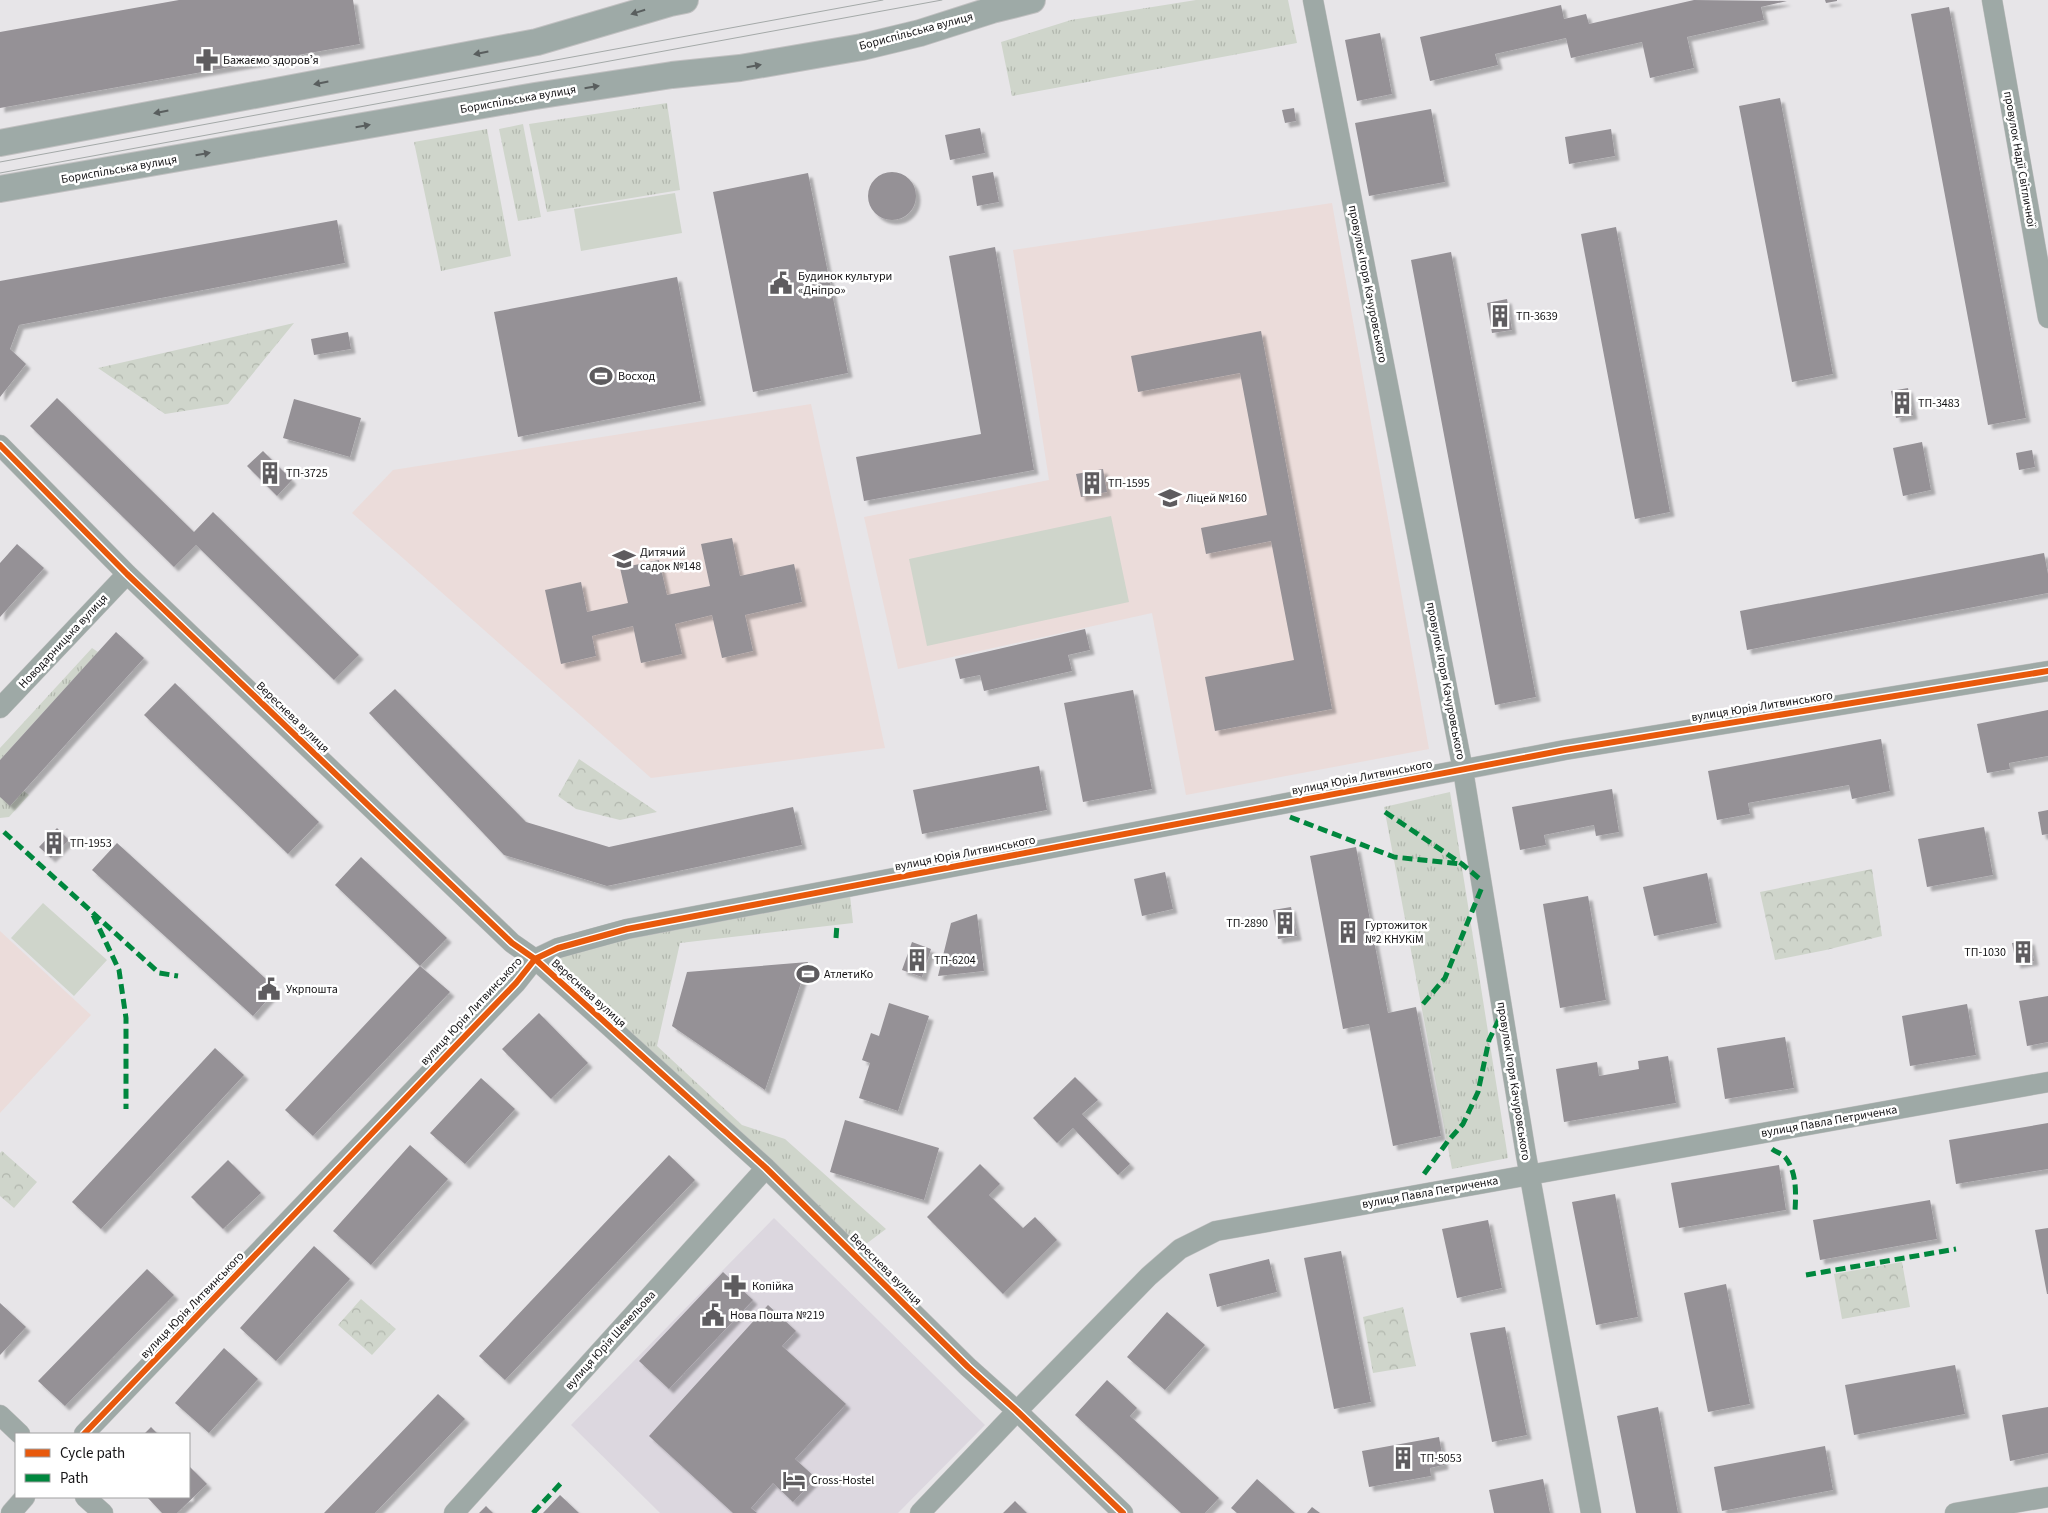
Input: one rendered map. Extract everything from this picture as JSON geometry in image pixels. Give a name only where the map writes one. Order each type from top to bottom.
[{"type":"main road","points":[[0,143],[537,42],[685,0]]},
{"type":"main road","name":"Бориспільська вулиця","points":[[0,189],[535,96],[672,74],[740,68],[862,47],[920,33],[992,10],[1032,0]]},
{"type":"street","name":"провулок Ігоря Качуровського","points":[[1313,0],[1463,770],[1530,1174],[1591,1513]]},
{"type":"street","name":"провулок Надії Світличної","points":[[1992,0],[2048,318]]},
{"type":"street","name":"Вереснева вулиця","points":[[0,445],[127,574],[512,943],[535,959],[766,1168],[968,1367],[1017,1411],[1123,1513]]},
{"type":"street","name":"Новодарницька вулиця","points":[[0,708],[127,574]]},
{"type":"street","name":"вулиця Юрія Литвинського","points":[[85,1433],[509,990],[535,959],[558,948],[627,928],[1565,750],[2048,671]]},
{"type":"street","name":"вулиця Павла Петриченка","points":[[920,1513],[1149,1276],[1180,1249],[1216,1231],[2048,1082]]},
{"type":"street","name":"вулиця Юрія Шевельова","points":[[454,1513],[766,1168]]},
{"type":"street","points":[[0,1415],[19,1433]]},
{"type":"street","points":[[1955,1513],[2048,1497]]},
{"type":"street","points":[[11,1513],[25,1498]]},
{"type":"street","points":[[86,1498],[103,1513]]},
{"type":"shaded area","name":"Ліцей №160","points":[[1332,203],[1429,749],[1186,795],[1152,613],[898,669],[864,517],[1049,480],[1013,250]]},
{"type":"shaded area","name":"Дитячий садок №148","points":[[811,404],[885,748],[651,778],[352,513],[393,470]]},
{"type":"shaded area","points":[[0,931],[91,1015],[0,1113]]},
{"type":"shaded area","points":[[774,1218],[985,1425],[898,1513],[660,1513],[571,1425]]},
{"type":"green space","points":[[1196,0],[1288,0],[1297,43],[1012,96],[1001,42],[1071,20]]},
{"type":"green space","points":[[667,103],[680,190],[547,212],[529,124]]},
{"type":"green space","points":[[523,124],[541,217],[518,221],[499,129]]},
{"type":"green space","points":[[487,129],[511,256],[441,271],[414,142]]},
{"type":"green space","points":[[675,193],[682,233],[581,251],[574,209]]},
{"type":"green space","points":[[294,323],[228,404],[165,414],[98,368]]},
{"type":"green space","points":[[1111,516],[1129,602],[927,646],[909,559]]},
{"type":"green space","points":[[92,648],[98,652],[0,760],[0,748]]},
{"type":"green space","points":[[579,759],[657,812],[620,820],[576,809],[558,796]]},
{"type":"green space","points":[[24,791],[29,795],[9,817],[0,818],[0,797]]},
{"type":"green space","points":[[1450,792],[1508,1158],[1452,1169],[1384,807]]},
{"type":"green space","points":[[1872,869],[1882,936],[1775,960],[1760,892]]},
{"type":"green space","points":[[849,886],[853,923],[680,943],[657,1046],[742,1125],[785,1139],[886,1229],[854,1253],[535,959]]},
{"type":"green space","points":[[43,903],[107,960],[74,996],[11,938]]},
{"type":"green space","points":[[2,1151],[37,1182],[14,1208],[0,1196],[0,1153]]},
{"type":"green space","points":[[1902,1262],[1910,1307],[1842,1319],[1834,1274]]},
{"type":"green space","points":[[361,1299],[396,1329],[372,1355],[338,1325]]},
{"type":"green space","points":[[1403,1307],[1416,1366],[1373,1373],[1363,1317]]},
{"type":"building","points":[[179,0],[353,0],[360,44],[0,108],[0,32]]},
{"type":"building","points":[[1694,0],[1787,1],[1761,7],[1764,20],[1687,37],[1694,68],[1650,78],[1642,42],[1571,58],[1566,38],[1495,54],[1498,65],[1430,81],[1420,37],[1561,5],[1564,19],[1586,14],[1589,24]]},
{"type":"building","points":[[1825,0],[1837,0],[1837,1],[1826,3]]},
{"type":"building","points":[[1949,7],[2026,418],[1988,425],[1911,14]]},
{"type":"building","points":[[1380,33],[1392,94],[1357,101],[1345,40]]},
{"type":"building","points":[[1780,98],[1833,374],[1792,382],[1739,106]]},
{"type":"building","points":[[1294,108],[1296,121],[1285,123],[1282,110]]},
{"type":"building","points":[[1431,109],[1445,182],[1369,196],[1355,123]]},
{"type":"building","points":[[980,128],[985,153],[950,160],[945,135]]},
{"type":"building","points":[[1611,129],[1615,156],[1569,164],[1565,137]]},
{"type":"building","points":[[887,172],[897,172],[909,179],[916,191],[916,201],[909,213],[897,220],[887,220],[879,216],[872,209],[868,201],[868,191],[872,183],[879,176]]},
{"type":"building","points":[[993,172],[999,202],[977,206],[972,176]]},
{"type":"building","name":"Будинок культури «Дніпро»","points":[[808,173],[848,373],[753,392],[713,192]]},
{"type":"building","points":[[337,220],[345,263],[19,325],[10,349],[26,364],[0,397],[0,281]]},
{"type":"building","points":[[1616,227],[1670,512],[1635,519],[1581,234]]},
{"type":"building","points":[[995,247],[1034,470],[864,501],[856,457],[981,434],[949,256]]},
{"type":"building","points":[[1451,252],[1536,697],[1495,705],[1411,260]]},
{"type":"building","name":"Восход","points":[[677,277],[701,401],[518,437],[494,312]]},
{"type":"building","name":"ТП-3639","points":[[1507,299],[1512,330],[1492,333],[1487,303]]},
{"type":"building","points":[[1261,331],[1332,709],[1215,731],[1205,677],[1294,660],[1271,541],[1206,554],[1201,528],[1267,515],[1240,373],[1138,392],[1131,356]]},
{"type":"building","points":[[348,332],[351,349],[314,355],[311,339]]},
{"type":"building","name":"ТП-3483","points":[[1908,388],[1913,415],[1896,418],[1891,391]]},
{"type":"building","points":[[57,398],[194,532],[213,512],[359,655],[334,680],[196,545],[174,567],[30,426]]},
{"type":"building","points":[[294,399],[361,418],[350,457],[283,438]]},
{"type":"building","points":[[1922,442],[1931,490],[1903,496],[1893,448]]},
{"type":"building","points":[[2032,450],[2035,467],[2019,470],[2016,453]]},
{"type":"building","name":"ТП-3725","points":[[263,451],[292,480],[277,496],[247,466]]},
{"type":"building","name":"ТП-1595","points":[[1103,469],[1107,492],[1081,497],[1076,474]]},
{"type":"building","points":[[732,538],[740,576],[794,564],[802,602],[745,615],[753,651],[722,658],[712,615],[675,624],[682,654],[641,663],[633,626],[592,636],[596,656],[561,664],[545,590],[581,582],[587,612],[628,603],[620,568],[659,560],[667,595],[710,586],[701,544]]},
{"type":"building","points":[[17,544],[44,568],[0,617],[0,563]]},
{"type":"building","points":[[2044,553],[2048,574],[2048,593],[1747,650],[1740,611]]},
{"type":"building","points":[[1085,629],[1090,650],[1068,655],[1072,671],[984,691],[980,675],[960,679],[955,659]]},
{"type":"building","points":[[116,632],[144,658],[10,806],[0,797],[0,760]]},
{"type":"building","points":[[175,683],[319,822],[288,854],[144,715]]},
{"type":"building","points":[[395,689],[526,822],[609,847],[793,807],[802,845],[607,886],[504,855],[369,713]]},
{"type":"building","points":[[1133,690],[1152,789],[1083,802],[1064,703]]},
{"type":"building","points":[[2048,710],[2048,756],[2009,763],[2010,769],[1987,773],[1977,724]]},
{"type":"building","points":[[1881,739],[1890,791],[1852,799],[1849,785],[1748,803],[1750,814],[1717,820],[1708,771]]},
{"type":"building","points":[[1039,766],[1047,810],[922,834],[913,790]]},
{"type":"building","points":[[1612,789],[1619,832],[1596,836],[1594,825],[1544,835],[1546,845],[1520,850],[1512,807]]},
{"type":"building","points":[[2048,810],[2048,834],[2042,835],[2038,812]]},
{"type":"building","points":[[1984,827],[1993,875],[1927,887],[1918,839]]},
{"type":"building","name":"ТП-1953","points":[[57,828],[69,840],[51,858],[39,847]]},
{"type":"building","points":[[117,843],[277,989],[253,1016],[92,870]]},
{"type":"building","name":"Гуртожиток №2 КНУКіМ","points":[[1356,847],[1388,1013],[1416,1007],[1441,1136],[1393,1146],[1369,1024],[1343,1029],[1310,856]]},
{"type":"building","points":[[361,857],[447,938],[420,966],[335,885]]},
{"type":"building","points":[[1165,872],[1173,909],[1142,916],[1134,879]]},
{"type":"building","points":[[1707,873],[1717,923],[1654,936],[1643,887]]},
{"type":"building","points":[[1588,896],[1606,1000],[1560,1008],[1543,904]]},
{"type":"building","name":"ТП-2890","points":[[1291,907],[1297,936],[1278,939],[1273,910]]},
{"type":"building","points":[[977,914],[984,971],[938,976],[951,923]]},
{"type":"building","name":"ТП-1030","points":[[2030,940],[2034,961],[2016,964],[2012,943]]},
{"type":"building","name":"ТП-6204","points":[[912,942],[931,949],[922,977],[902,970]]},
{"type":"building","points":[[808,962],[765,1090],[672,1026],[687,972]]},
{"type":"building","points":[[420,966],[450,992],[313,1136],[285,1110]]},
{"type":"building","points":[[2048,996],[2048,1042],[2027,1046],[2019,1001]]},
{"type":"building","points":[[889,1003],[929,1016],[898,1111],[859,1098],[870,1063],[862,1060],[871,1033],[879,1036]]},
{"type":"building","points":[[1967,1004],[1976,1055],[1910,1066],[1902,1016]]},
{"type":"building","points":[[539,1013],[588,1063],[551,1099],[502,1049]]},
{"type":"building","points":[[1785,1037],[1794,1088],[1725,1099],[1717,1048]]},
{"type":"building","points":[[215,1048],[244,1075],[101,1229],[72,1202]]},
{"type":"building","points":[[1668,1056],[1676,1103],[1564,1122],[1556,1069],[1597,1062],[1599,1076],[1639,1069],[1638,1061]]},
{"type":"building","points":[[1075,1077],[1098,1100],[1082,1114],[1130,1164],[1118,1175],[1073,1128],[1057,1143],[1033,1118]]},
{"type":"building","points":[[481,1078],[515,1109],[465,1164],[430,1133]]},
{"type":"building","points":[[845,1120],[939,1148],[924,1200],[830,1172]]},
{"type":"building","points":[[2048,1123],[2048,1169],[1956,1184],[1949,1140]]},
{"type":"building","points":[[410,1145],[448,1179],[371,1265],[333,1231]]},
{"type":"building","points":[[669,1155],[695,1180],[505,1380],[479,1356]]},
{"type":"building","points":[[228,1160],[261,1193],[223,1229],[191,1197]]},
{"type":"building","points":[[980,1164],[1000,1184],[989,1195],[1023,1228],[1035,1217],[1057,1240],[1003,1294],[927,1217]]},
{"type":"building","points":[[1779,1165],[1786,1210],[1679,1228],[1671,1183]]},
{"type":"building","points":[[1615,1194],[1638,1317],[1596,1325],[1572,1202]]},
{"type":"building","points":[[1930,1200],[1937,1239],[1820,1260],[1813,1220]]},
{"type":"building","points":[[1488,1220],[1502,1288],[1457,1298],[1442,1229]]},
{"type":"building","points":[[2048,1228],[2048,1294],[2047,1294],[2035,1230]]},
{"type":"building","points":[[314,1246],[350,1279],[276,1361],[240,1328]]},
{"type":"building","points":[[1341,1251],[1371,1402],[1334,1409],[1304,1258]]},
{"type":"building","points":[[1269,1259],[1277,1292],[1217,1307],[1209,1274]]},
{"type":"building","points":[[147,1269],[174,1295],[65,1406],[38,1381]]},
{"type":"building","points":[[723,1272],[753,1300],[669,1389],[639,1361]]},
{"type":"building","points":[[1726,1284],[1750,1404],[1708,1412],[1684,1293]]},
{"type":"building","points":[[0,1303],[26,1327],[0,1355]]},
{"type":"building","points":[[768,1305],[796,1331],[782,1346],[846,1404],[795,1459],[816,1478],[793,1502],[773,1483],[751,1508],[757,1513],[733,1513],[649,1436]]},
{"type":"building","points":[[1167,1312],[1205,1345],[1165,1390],[1127,1357]]},
{"type":"building","points":[[1505,1327],[1527,1435],[1492,1442],[1470,1333]]},
{"type":"building","points":[[224,1348],[258,1379],[209,1433],[175,1403]]},
{"type":"building","points":[[1955,1365],[1965,1414],[1854,1435],[1845,1385]]},
{"type":"building","points":[[1107,1380],[1137,1408],[1130,1416],[1219,1498],[1205,1513],[1181,1513],[1075,1415]]},
{"type":"building","points":[[438,1394],[465,1419],[375,1513],[324,1513]]},
{"type":"building","points":[[1658,1407],[1678,1513],[1636,1513],[1617,1416]]},
{"type":"building","points":[[2048,1407],[2048,1453],[2010,1461],[2002,1415]]},
{"type":"building","points":[[151,1427],[157,1433],[145,1433]]},
{"type":"building","name":"ТП-5053","points":[[1439,1437],[1444,1465],[1430,1468],[1431,1476],[1369,1487],[1362,1451]]},
{"type":"building","points":[[1825,1446],[1833,1490],[1722,1511],[1714,1467]]},
{"type":"building","points":[[190,1467],[207,1484],[177,1513],[162,1513],[148,1498],[190,1498]]},
{"type":"building","points":[[1257,1479],[1295,1513],[1237,1513],[1231,1508]]},
{"type":"building","points":[[1543,1479],[1550,1513],[1494,1513],[1489,1490]]},
{"type":"building","points":[[560,1495],[579,1513],[543,1513]]},
{"type":"building","points":[[1015,1501],[1027,1513],[1003,1513]]},
{"type":"building","points":[[486,1506],[493,1513],[479,1513]]},
{"type":"building","points":[[1312,1507],[1320,1513],[1307,1513]]},
{"type":"tram line","points":[[0,162],[883,0]]},
{"type":"tram line","points":[[0,173],[942,0]]},
{"type":"marked path","points":[[1385,812],[1462,864],[1481,880]]},
{"type":"marked path","points":[[1290,817],[1394,857],[1462,864]]},
{"type":"marked path","points":[[4,832],[159,973],[178,976]]},
{"type":"marked path","points":[[1423,1004],[1445,978],[1482,887]]},
{"type":"marked path","points":[[93,915],[119,970],[126,1018],[126,1109]]},
{"type":"marked path","points":[[836,938],[837,924]]},
{"type":"marked path","points":[[1424,1174],[1463,1124],[1478,1092],[1489,1040],[1502,1013]]},
{"type":"marked path","points":[[1772,1149],[1785,1157],[1792,1169],[1795,1211]]},
{"type":"marked path","points":[[1806,1275],[1956,1249]]},
{"type":"marked path","points":[[533,1513],[563,1481]]},
{"type":"cycle path","points":[[0,445],[127,574],[512,943],[535,959],[766,1168],[968,1367],[1017,1411],[1123,1513]]},
{"type":"cycle path","points":[[85,1433],[516,983],[535,959],[558,948],[627,929],[1565,750],[2048,671]]},
{"type":"place","name":"Бажаємо здоровʼя","points":[[207,60]]},
{"type":"place","name":"Будинок культури «Дніпро»","points":[[781,283]]},
{"type":"place","name":"ТП-3639","points":[[1500,316]]},
{"type":"place","name":"Восход","points":[[601,376]]},
{"type":"place","name":"ТП-3483","points":[[1902,403]]},
{"type":"place","name":"ТП-3725","points":[[270,473]]},
{"type":"place","name":"ТП-1595","points":[[1092,483]]},
{"type":"place","name":"Ліцей №160","points":[[1170,498]]},
{"type":"place","name":"Дитячий садок №148","points":[[624,559]]},
{"type":"place","name":"ТП-1953","points":[[54,843]]},
{"type":"place","name":"ТП-2890","points":[[1285,923]]},
{"type":"place","name":"Гуртожиток №2 КНУКіМ","points":[[1348,932]]},
{"type":"place","name":"ТП-1030","points":[[2023,952]]},
{"type":"place","name":"ТП-6204","points":[[917,960]]},
{"type":"place","name":"АтлетиКо","points":[[808,974]]},
{"type":"place","name":"Укрпошта","points":[[269,989]]},
{"type":"place","name":"Копійка","points":[[735,1286]]},
{"type":"place","name":"Нова Пошта №219","points":[[713,1315]]},
{"type":"place","name":"ТП-5053","points":[[1403,1458]]},
{"type":"place","name":"Cross-Hostel","points":[[794,1480]]}]
